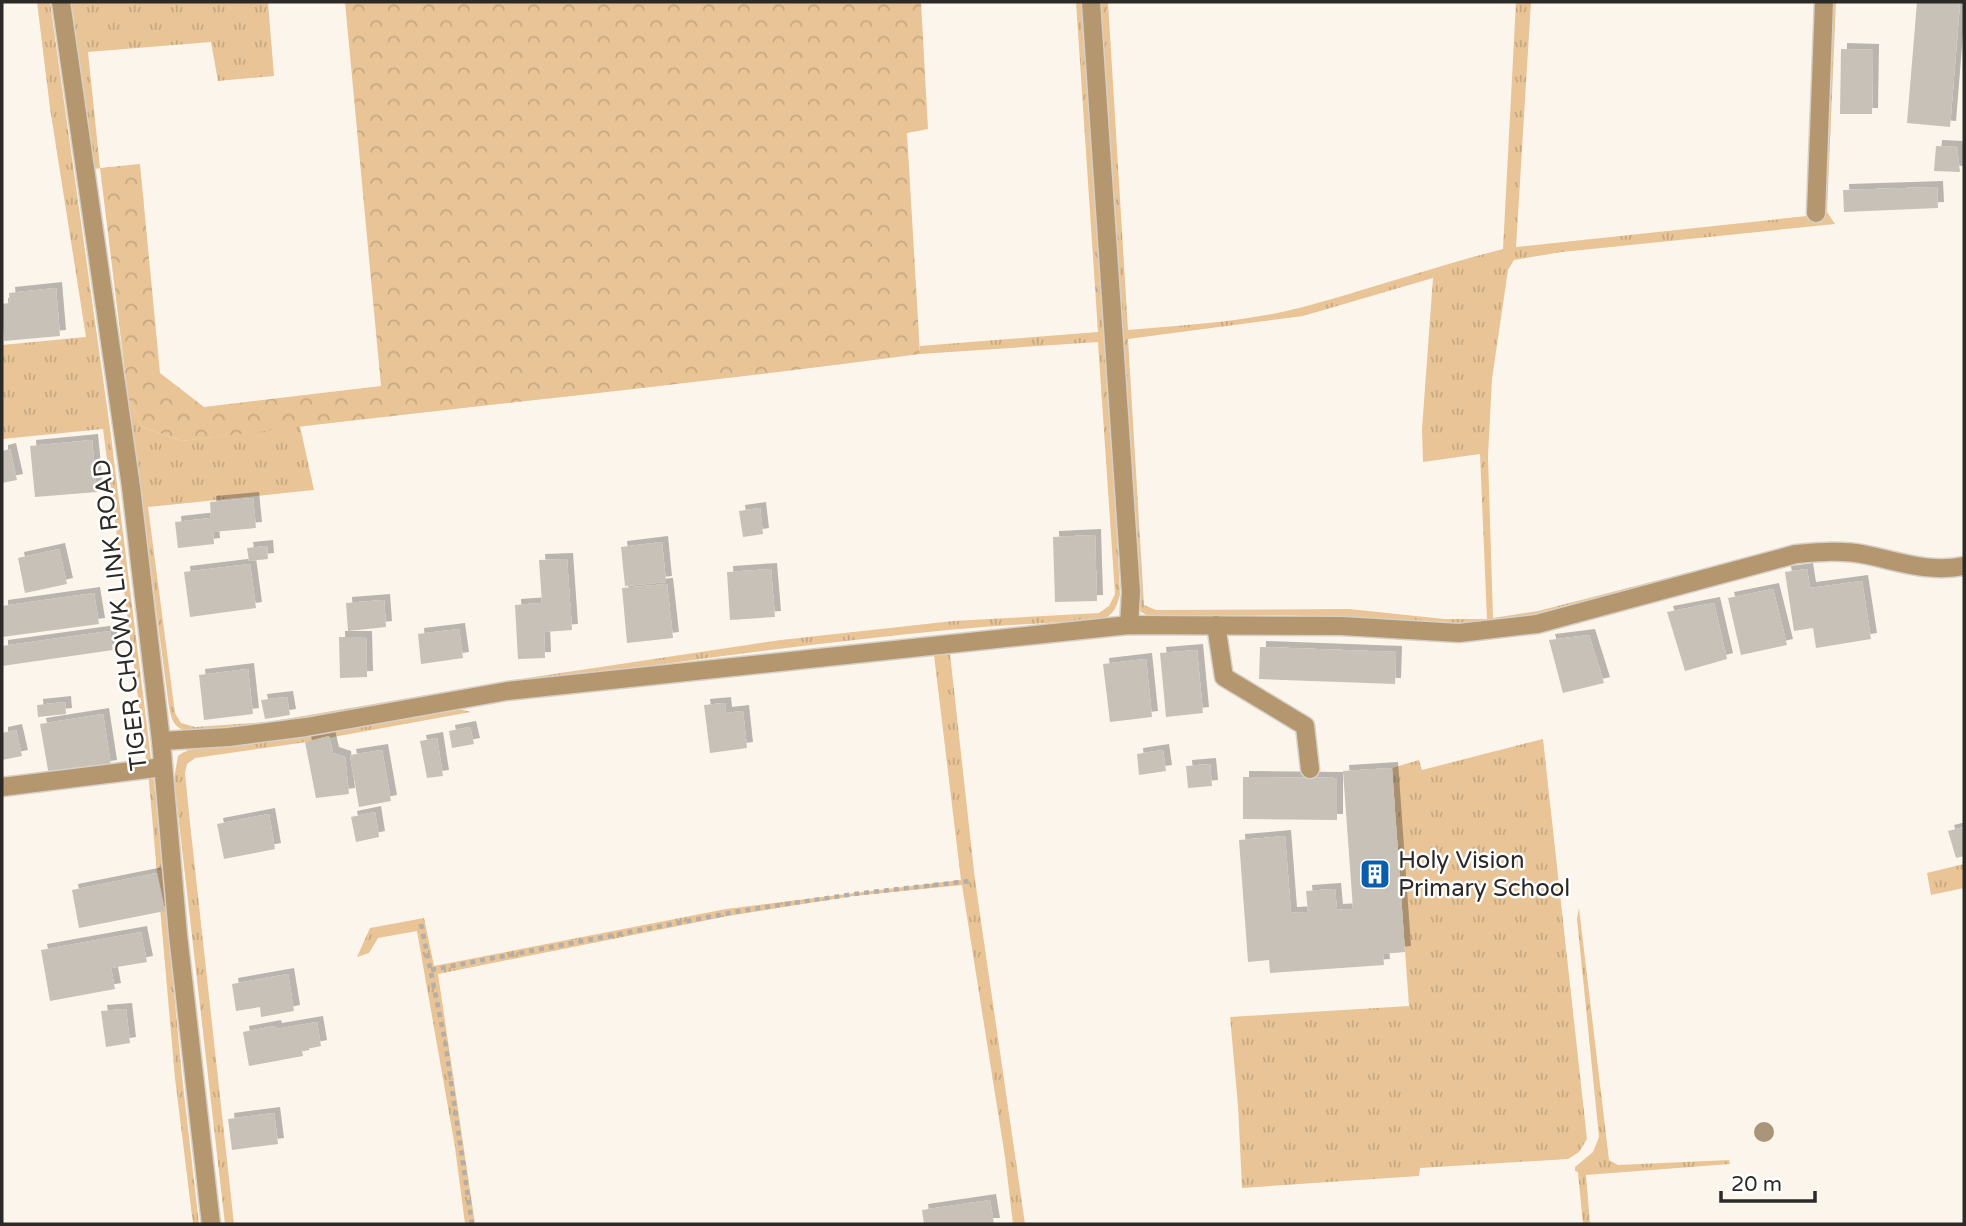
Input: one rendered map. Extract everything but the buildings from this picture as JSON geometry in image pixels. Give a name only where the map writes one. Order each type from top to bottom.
[{"type":"street","name":"TIGER CHOWK LINK ROAD","points":[[61,2],[131,487],[161,741],[178,935],[211,1224]]},
{"type":"street","points":[[1091,2],[1130,592],[1129,625]]},
{"type":"street","points":[[1816,214],[1825,2]]},
{"type":"street","points":[[161,741],[229,737],[306,727],[507,691],[1129,625],[1342,626],[1460,633],[1537,624],[1796,554],[1833,550],[1931,569],[1964,566]]},
{"type":"street","points":[[1216,625],[1224,677],[1304,726],[1310,769]]},
{"type":"street","points":[[2,787],[163,767]]},
{"type":"path","points":[[431,970],[740,911],[854,894],[970,881]]},
{"type":"path","points":[[421,924],[445,1041],[472,1224]]},
{"type":"green space","points":[[37,2],[50,2],[110,428],[155,791],[199,1224],[193,1224],[175,1078],[149,782],[103,429],[2,439],[2,345],[86,337],[50,108]]},
{"type":"green space","points":[[71,2],[268,2],[274,76],[218,81],[211,42],[88,52],[100,168],[95,169]]},
{"type":"green space","points":[[345,2],[921,2],[928,129],[907,133],[920,354],[182,441],[142,427],[128,397],[100,168],[140,164],[160,373],[204,407],[381,386]]},
{"type":"green space","points":[[1076,2],[1084,2],[1107,332],[1120,594],[1112,613],[1102,620],[948,630],[661,664],[244,729],[195,731],[181,729],[172,720],[128,397],[142,427],[182,441],[300,426],[314,490],[148,507],[175,713],[181,723],[195,727],[268,722],[514,680],[781,640],[953,621],[1099,613],[1109,606],[1115,594],[1098,342],[920,354],[920,346],[1098,332]]},
{"type":"green space","points":[[1097,2],[1108,2],[1128,330],[1216,322],[1282,312],[1503,249],[1516,2],[1531,2],[1516,247],[1807,216],[1817,2],[1836,2],[1827,212],[1835,224],[1562,252],[1514,260],[1508,270],[1492,379],[1488,456],[1493,618],[1538,611],[1698,570],[1699,574],[1534,618],[1483,626],[1286,615],[1149,616],[1141,612],[1136,604]],"holes":[[[1433,278],[1422,429],[1423,462],[1480,454],[1487,619],[1444,619],[1349,609],[1156,610],[1144,605],[1128,339],[1303,316]]]},
{"type":"green space","points":[[950,654],[975,880],[1025,1224],[1013,1224],[962,885],[853,896],[728,916],[438,974],[475,1224],[465,1224],[455,1147],[417,931],[378,938],[369,953],[357,957],[370,928],[424,918],[434,966],[726,909],[961,880],[934,655]]},
{"type":"green space","points":[[459,709],[471,712],[300,743],[195,758],[187,764],[185,773],[190,823],[234,1224],[225,1224],[174,779],[178,756],[193,749]]},
{"type":"green space","points":[[1543,739],[1587,1139],[1579,1152],[1568,1159],[1420,1168],[1419,1176],[1242,1188],[1230,1017],[1409,1006],[1392,768],[1419,760],[1422,770]]},
{"type":"green space","points":[[1964,864],[1964,888],[1931,895],[1927,873]]},
{"type":"green space","points":[[1579,908],[1609,1160],[1618,1165],[1729,1160],[1730,1164],[1586,1175],[1590,1224],[1583,1224],[1578,1172],[1575,1171],[1575,1167],[1593,1152],[1599,1137],[1577,919]]},
{"type":"place","name":"Holy Vision Primary School","points":[[1375,874]]}]
